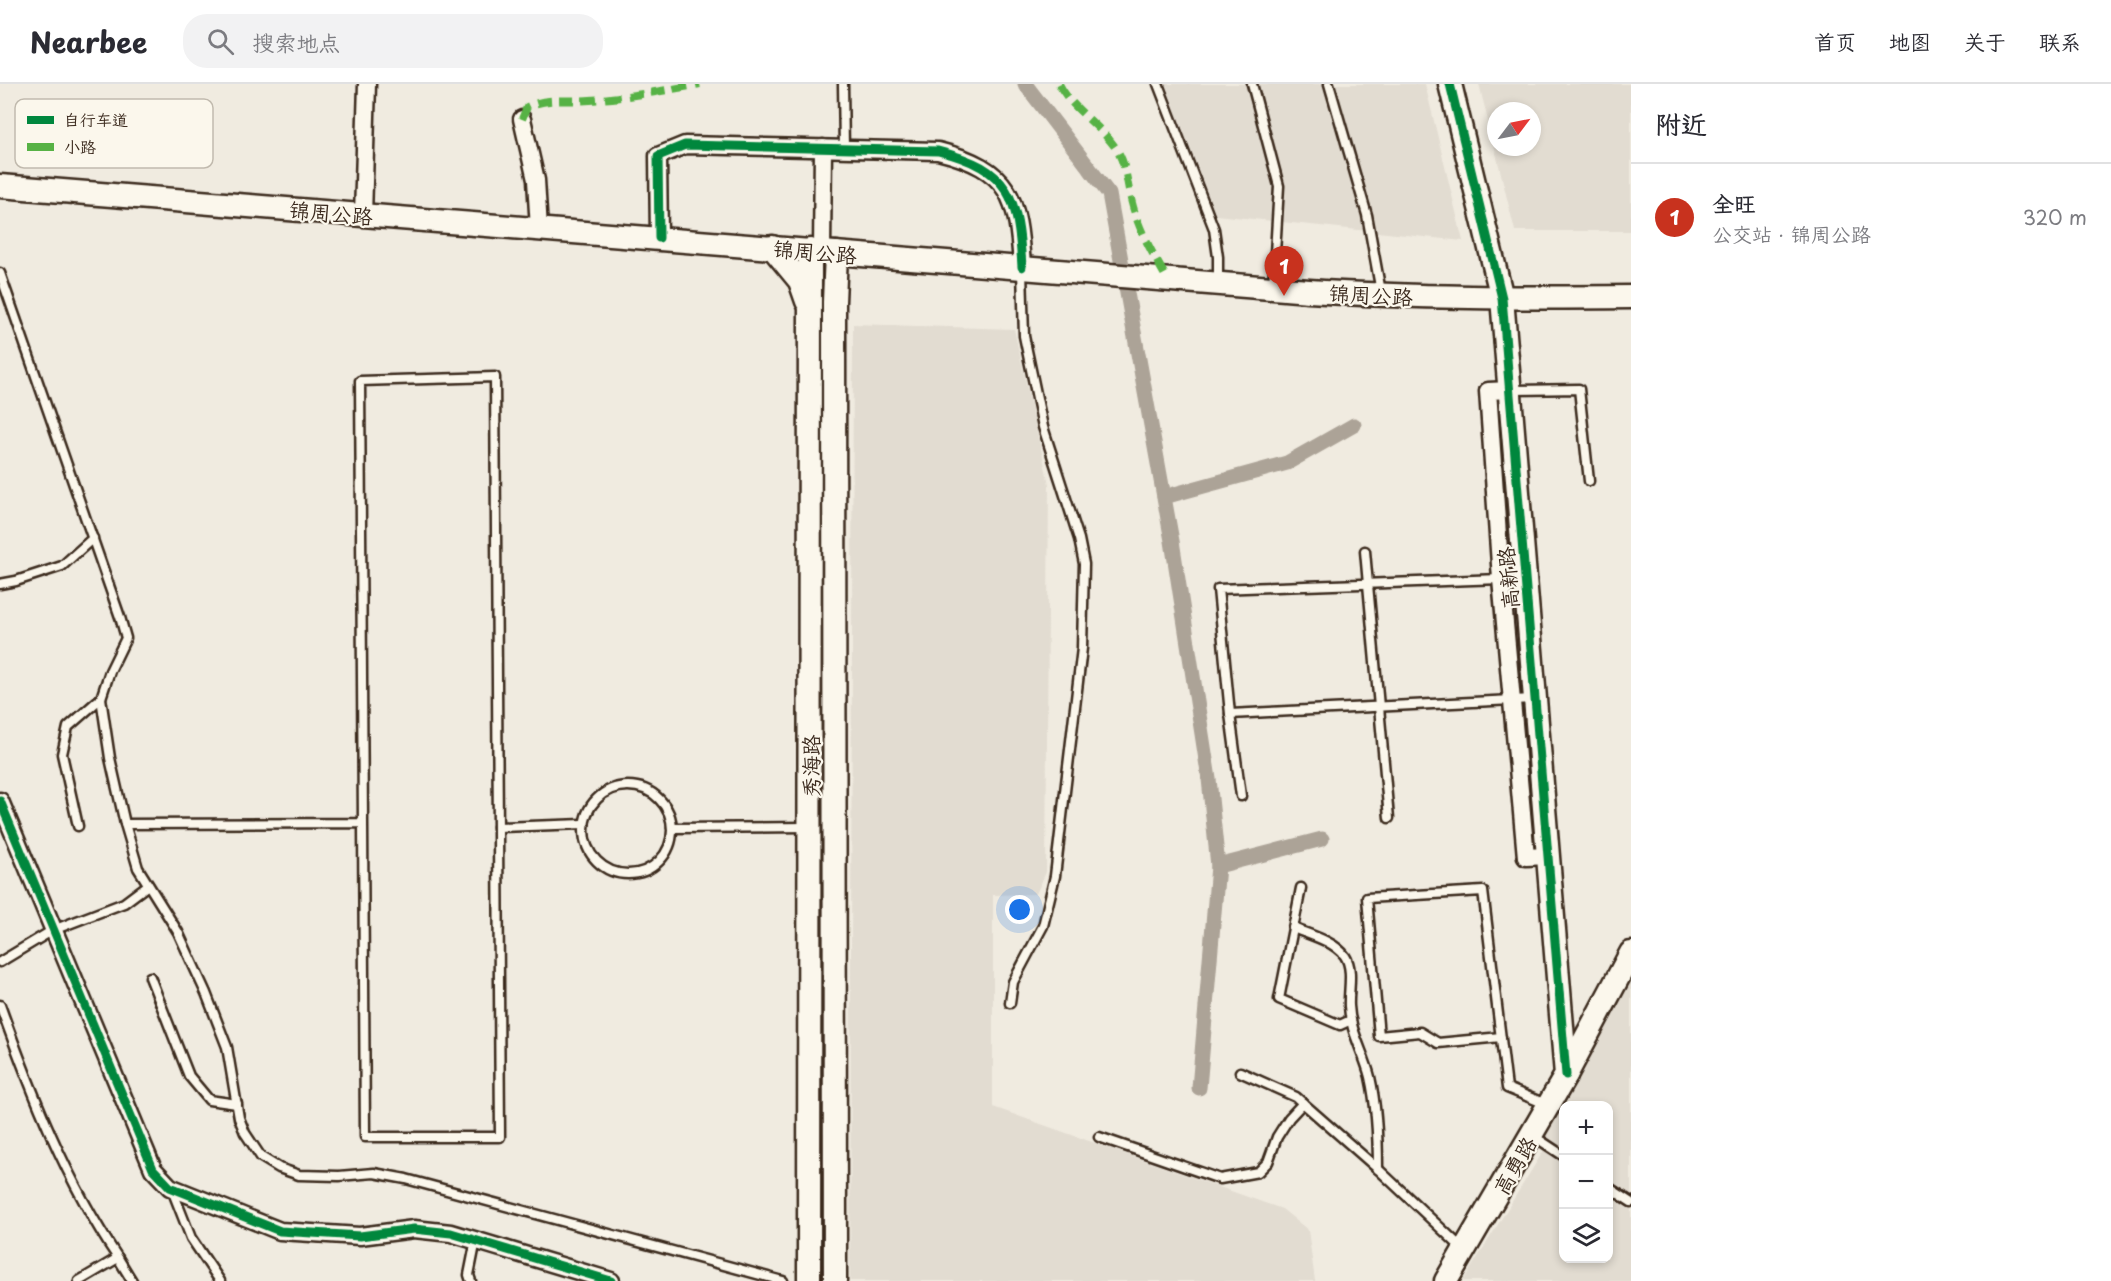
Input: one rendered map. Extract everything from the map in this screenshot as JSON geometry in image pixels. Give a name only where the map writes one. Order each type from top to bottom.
[{"type":"main road","name":"高新路","points":[[1450,84],[1502,298],[1566,1075]]},
{"type":"main road","name":"锦周公路","points":[[0,186],[1381,296],[1631,297]]},
{"type":"main road","points":[[772,247],[800,281],[810,308]]},
{"type":"main road","name":"秀海路","points":[[823,251],[834,302],[835,1281]]},
{"type":"main road","name":"秀海路","points":[[809,1281],[810,308],[823,251]]},
{"type":"main road","points":[[834,302],[851,273],[869,255]]},
{"type":"main road","name":"高勇路","points":[[1446,1281],[1566,1075],[1631,953]]},
{"type":"street","points":[[363,215],[367,84]]},
{"type":"street","points":[[522,118],[537,180],[539,229]]},
{"type":"street","points":[[659,238],[658,156],[685,145],[939,151],[963,157],[989,170],[1006,189],[1016,208],[1022,267]]},
{"type":"street","points":[[823,148],[823,251]]},
{"type":"street","points":[[1510,390],[1488,390],[1501,579],[1526,857],[1548,856]]},
{"type":"street","points":[[810,766],[836,766]]},
{"type":"street","points":[[0,801],[153,1169],[171,1187],[280,1232],[360,1236],[414,1229],[451,1233],[611,1281]]},
{"type":"lane","points":[[843,84],[844,148]]},
{"type":"lane","points":[[1158,84],[1214,229],[1218,257],[1218,283]]},
{"type":"lane","points":[[1252,84],[1279,186],[1274,287]]},
{"type":"lane","points":[[1329,84],[1367,215],[1381,296]]},
{"type":"lane","points":[[1010,1003],[1013,982],[1043,926],[1055,876],[1082,648],[1084,564],[1079,539],[1043,427],[1024,336],[1022,267]]},
{"type":"lane","points":[[0,273],[126,638],[110,671],[101,698],[110,758],[124,824],[138,868],[178,932],[206,993],[227,1047],[239,1118],[244,1133],[261,1156],[279,1168],[299,1175],[339,1176],[374,1173],[406,1179],[783,1281]]},
{"type":"lane","points":[[495,377],[500,1137],[365,1137],[363,823],[360,381],[495,377]]},
{"type":"lane","points":[[1510,390],[1579,389],[1589,481]]},
{"type":"lane","points":[[0,584],[62,566],[93,538]]},
{"type":"lane","points":[[1365,551],[1389,818]]},
{"type":"lane","points":[[1241,796],[1230,714],[1218,589],[1501,579]]},
{"type":"lane","points":[[78,826],[62,754],[68,727],[101,698]]},
{"type":"lane","points":[[1230,714],[1535,699]]},
{"type":"lane","points":[[623,786],[637,787],[651,792],[662,802],[669,814],[672,828],[670,843],[653,866],[640,872],[626,874],[612,871],[600,864],[590,852],[585,839],[584,824],[588,810],[597,798],[609,790],[623,786]]},
{"type":"lane","points":[[124,824],[363,823]]},
{"type":"lane","points":[[498,827],[584,824]]},
{"type":"lane","points":[[672,828],[810,827]]},
{"type":"lane","points":[[0,962],[53,930],[124,903],[148,885]]},
{"type":"lane","points":[[1301,888],[1279,999],[1340,1025],[1351,1020]]},
{"type":"lane","points":[[1501,1037],[1438,1043],[1420,1032],[1379,1036],[1367,898],[1483,891],[1501,1037],[1507,1088],[1548,1105]]},
{"type":"lane","points":[[1293,928],[1328,942],[1343,953],[1348,962],[1349,1008],[1370,1076],[1378,1131],[1378,1169]]},
{"type":"lane","points":[[150,977],[189,1076],[209,1100],[237,1104]]},
{"type":"lane","points":[[0,1005],[55,1145],[92,1219],[132,1281]]},
{"type":"lane","points":[[1240,1072],[1275,1086],[1303,1103],[1378,1169],[1464,1251]]},
{"type":"lane","points":[[1099,1137],[1220,1179],[1258,1172],[1268,1162],[1277,1137],[1289,1118],[1303,1103]]},
{"type":"lane","points":[[1531,1135],[1561,1155]]},
{"type":"lane","points":[[171,1187],[191,1238],[220,1281]]},
{"type":"lane","points":[[1613,1189],[1631,1202]]},
{"type":"lane","points":[[471,1281],[469,1275],[476,1240]]},
{"type":"lane","points":[[79,1281],[118,1258]]},
{"type":"shaded area","points":[[1165,84],[1425,84],[1463,241],[1216,215]]},
{"type":"shaded area","points":[[1479,84],[1631,84],[1631,231],[1515,231],[1497,156],[1541,156],[1541,102],[1487,102],[1487,117]]},
{"type":"shaded area","points":[[853,324],[1014,329],[1049,484],[1046,872],[1036,894],[993,895],[993,1107],[1282,1209],[1308,1230],[1315,1281],[850,1281]]},
{"type":"shaded area","points":[[1631,972],[1631,1194],[1613,1182],[1613,1101],[1560,1101]]},
{"type":"shaded area","points":[[1559,1102],[1559,1147],[1541,1135]]},
{"type":"shaded area","points":[[1544,1150],[1559,1160],[1559,1263],[1613,1263],[1613,1196],[1631,1208],[1631,1281],[1463,1281]]},
{"type":"waterway","points":[[1025,84],[1109,194],[1172,541],[1209,779],[1218,866],[1199,1088]]},
{"type":"waterway","points":[[1164,497],[1287,463],[1354,425]]},
{"type":"waterway","points":[[1218,866],[1322,839]]},
{"type":"marked path","points":[[522,119],[527,107],[542,102],[618,97],[700,84]]},
{"type":"marked path","points":[[1059,84],[1071,102],[1111,141],[1117,150],[1125,169],[1138,223],[1167,279]]},
{"type":"cycle path","points":[[1450,84],[1502,298],[1566,1075]]},
{"type":"cycle path","points":[[659,238],[658,156],[685,145],[938,151],[962,158],[981,167],[996,177],[1006,190],[1017,222],[1022,267]]},
{"type":"cycle path","points":[[0,801],[153,1169],[170,1187],[280,1231],[360,1236],[414,1229],[451,1233],[611,1281]]},
{"type":"place","name":"全旺","points":[[1284,296]]}]
